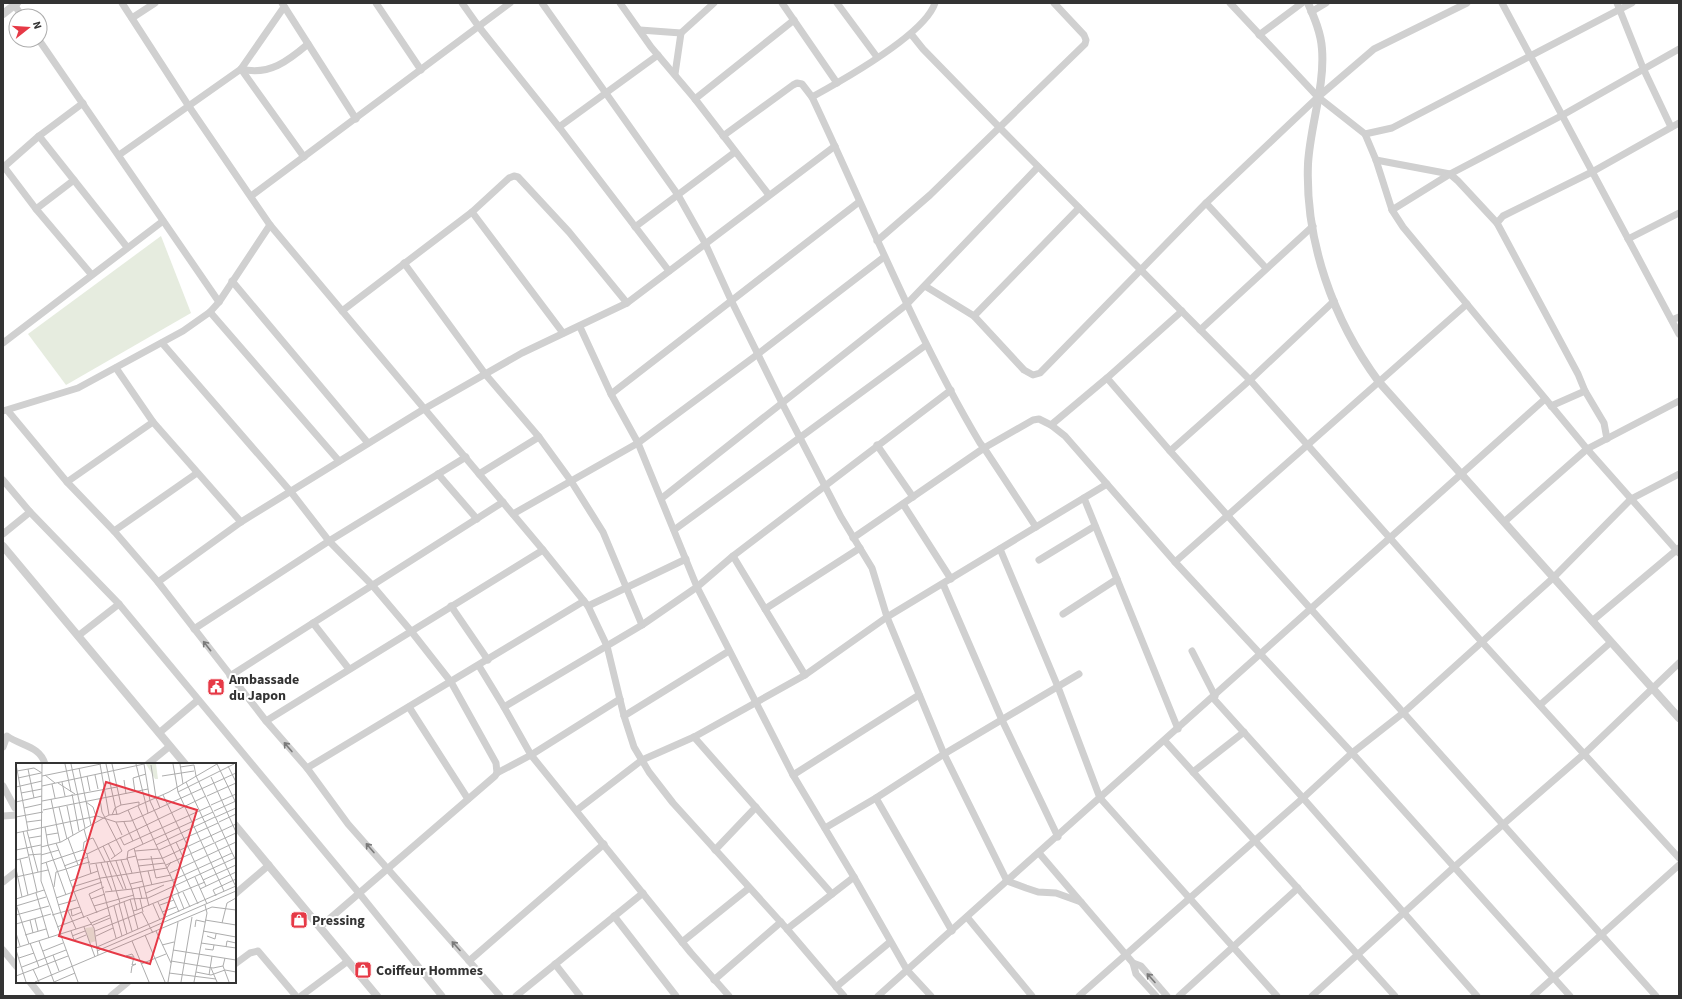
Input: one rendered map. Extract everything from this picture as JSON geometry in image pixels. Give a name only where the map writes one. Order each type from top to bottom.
[{"type":"street","points":[[122,3],[188,105],[270,225],[466,457],[586,604],[607,646],[624,716],[634,747],[649,772],[673,803],[781,922],[844,996]]},
{"type":"street","points":[[132,18],[155,3]]},
{"type":"street","points":[[376,3],[421,70]]},
{"type":"street","points":[[462,3],[479,27],[559,126],[669,271]]},
{"type":"street","points":[[251,196],[510,3]]},
{"type":"street","points":[[542,3],[678,195],[706,243],[731,300],[782,403],[853,538],[872,568],[887,617],[944,754],[1007,881],[1032,890],[1056,893],[1081,902]]},
{"type":"street","points":[[620,3],[658,55],[695,99],[769,196]]},
{"type":"street","points":[[675,74],[681,33],[714,3]]},
{"type":"street","points":[[782,3],[837,83]]},
{"type":"street","points":[[837,3],[877,57]]},
{"type":"street","points":[[812,97],[837,83],[911,34],[927,19],[936,3]]},
{"type":"street","points":[[877,241],[930,195],[1085,44],[1086,40],[1084,35],[1054,3]]},
{"type":"street","points":[[1230,3],[1318,97],[1365,134],[1376,160],[1392,210],[1402,227],[1587,449],[1678,550],[1592,621]]},
{"type":"street","points":[[1259,35],[1302,3]]},
{"type":"street","points":[[1308,3],[1322,49],[1322,67],[1308,164],[1313,226],[1324,274],[1334,301],[1357,350],[1379,382],[1679,718]]},
{"type":"street","points":[[1311,12],[1326,3]]},
{"type":"street","points":[[925,286],[974,316],[1024,370],[1033,375],[1040,372],[1206,203],[1318,97],[1374,49],[1467,3]]},
{"type":"street","points":[[1502,3],[1561,116],[1679,334]]},
{"type":"street","points":[[1365,134],[1392,128],[1529,56],[1618,6],[1632,3]]},
{"type":"street","points":[[3,14],[15,4]]},
{"type":"street","points":[[119,155],[241,69],[283,5],[356,119]]},
{"type":"street","points":[[1618,6],[1643,68],[1671,127]]},
{"type":"street","points":[[695,99],[794,20]]},
{"type":"street","points":[[640,30],[681,33]]},
{"type":"street","points":[[911,34],[923,49],[1038,167],[1250,380],[1481,641],[1679,858]]},
{"type":"street","points":[[241,69],[257,72],[277,66],[291,59],[308,44]]},
{"type":"street","points":[[45,48],[219,302]]},
{"type":"street","points":[[1392,210],[1450,174],[1561,116],[1643,68],[1679,49]]},
{"type":"street","points":[[559,126],[658,55]]},
{"type":"street","points":[[241,69],[304,157]]},
{"type":"street","points":[[723,136],[797,83],[802,84],[812,97],[906,305],[926,345],[984,448],[1036,527]]},
{"type":"street","points":[[83,103],[39,136],[6,165],[5,168],[36,209],[92,274]]},
{"type":"street","points":[[1497,222],[1503,216],[1592,172],[1679,123]]},
{"type":"street","points":[[39,136],[127,247]]},
{"type":"street","points":[[158,582],[241,522],[424,409],[486,375],[522,353],[563,333],[580,327],[627,303],[835,146]]},
{"type":"street","points":[[635,227],[735,152]]},
{"type":"street","points":[[1376,160],[1450,174],[1497,222],[1578,374],[1585,391],[1604,423],[1607,439]]},
{"type":"street","points":[[662,498],[906,305],[1038,167]]},
{"type":"street","points":[[342,311],[472,212],[509,178],[514,176],[518,177],[569,232],[627,303]]},
{"type":"street","points":[[36,209],[74,180]]},
{"type":"street","points":[[611,394],[859,202]]},
{"type":"street","points":[[1206,203],[1266,268]]},
{"type":"street","points":[[974,316],[1079,208]]},
{"type":"street","points":[[472,212],[563,333]]},
{"type":"street","points":[[1628,239],[1679,213]]},
{"type":"street","points":[[3,343],[163,220]]},
{"type":"street","points":[[270,225],[232,280],[219,302],[210,312],[162,343],[71,391],[5,411],[67,482],[114,531],[158,582],[266,721],[307,768],[348,824],[500,996]]},
{"type":"street","points":[[1200,330],[1313,226]]},
{"type":"street","points":[[513,514],[638,443],[758,354],[884,257]]},
{"type":"street","points":[[404,263],[486,375],[539,437],[571,481],[603,532],[642,625]]},
{"type":"street","points":[[232,280],[368,443]]},
{"type":"street","points":[[1170,451],[1250,380],[1334,301]]},
{"type":"street","points":[[1175,562],[1467,304]]},
{"type":"street","points":[[1051,425],[1107,378],[1182,311]]},
{"type":"street","points":[[210,312],[339,461]]},
{"type":"street","points":[[1672,320],[1679,317]]},
{"type":"street","points":[[580,327],[611,394],[638,443],[662,498],[697,588],[793,775],[907,970],[931,996]]},
{"type":"street","points":[[162,343],[291,492],[329,541],[372,585],[451,682],[496,763],[497,773]]},
{"type":"street","points":[[674,530],[926,345]]},
{"type":"street","points":[[116,368],[154,422],[241,522]]},
{"type":"street","points":[[1107,378],[1227,516],[1656,996]]},
{"type":"street","points":[[504,706],[642,625],[697,588],[733,556],[951,390]]},
{"type":"street","points":[[1551,406],[1585,391]]},
{"type":"street","points":[[878,996],[1058,837],[1545,399]]},
{"type":"street","points":[[1504,522],[1587,449],[1679,401]]},
{"type":"street","points":[[853,538],[984,448],[1033,420],[1039,419],[1051,425],[1065,436],[1175,562],[1352,753],[1453,868],[1570,996]]},
{"type":"street","points":[[67,482],[154,422]]},
{"type":"street","points":[[479,474],[539,437]]},
{"type":"street","points":[[877,445],[913,497]]},
{"type":"street","points":[[194,629],[329,541],[466,457]]},
{"type":"street","points":[[114,531],[198,472]]},
{"type":"street","points":[[438,474],[477,519]]},
{"type":"street","points":[[1079,996],[1255,841],[1352,753],[1403,712],[1553,578],[1632,499],[1679,474]]},
{"type":"street","points":[[3,480],[30,512],[119,604],[359,892],[442,996]]},
{"type":"street","points":[[577,810],[642,760],[694,736],[756,704],[805,675],[887,617],[1107,484]]},
{"type":"street","points":[[1084,498],[1178,729]]},
{"type":"street","points":[[230,676],[503,502]]},
{"type":"street","points":[[903,504],[951,578]]},
{"type":"street","points":[[3,534],[30,512]]},
{"type":"street","points":[[1040,560],[1095,526]]},
{"type":"street","points":[[3,546],[183,763]]},
{"type":"street","points":[[766,609],[860,548]]},
{"type":"street","points":[[1000,549],[1058,687],[1100,798],[1277,996]]},
{"type":"street","points":[[266,721],[543,550]]},
{"type":"street","points":[[733,556],[805,675]]},
{"type":"street","points":[[307,768],[488,660],[586,604],[626,588],[686,558]]},
{"type":"street","points":[[1063,614],[1117,579]]},
{"type":"street","points":[[943,584],[1002,720],[1058,837]]},
{"type":"street","points":[[78,636],[119,604]]},
{"type":"street","points":[[451,606],[488,660]]},
{"type":"street","points":[[313,623],[349,669]]},
{"type":"street","points":[[1540,705],[1610,642]]},
{"type":"street","points":[[624,716],[729,651]]},
{"type":"street","points":[[1192,651],[1214,697],[1477,996]]},
{"type":"street","points":[[1312,996],[1453,868],[1584,754],[1679,663]]},
{"type":"street","points":[[479,666],[504,706],[531,755],[577,810],[682,942],[729,996]]},
{"type":"street","points":[[825,828],[876,798],[944,754],[1079,674]]},
{"type":"street","points":[[793,775],[919,695]]},
{"type":"street","points":[[320,927],[497,773],[531,755],[620,699]]},
{"type":"street","points":[[159,733],[198,700]]},
{"type":"street","points":[[410,707],[468,799]]},
{"type":"street","points":[[1193,772],[1244,732]]},
{"type":"street","points":[[3,747],[6,736],[14,741],[35,749],[43,756],[45,763]]},
{"type":"street","points":[[694,736],[832,894]]},
{"type":"street","points":[[1165,741],[1395,996]]},
{"type":"street","points":[[149,763],[170,746]]},
{"type":"street","points":[[3,816],[16,811],[4,789]]},
{"type":"street","points":[[876,798],[952,931]]},
{"type":"street","points":[[715,850],[756,807]]},
{"type":"street","points":[[236,826],[377,996]]},
{"type":"street","points":[[469,961],[604,844]]},
{"type":"street","points":[[1039,853],[1126,954],[1133,964],[1136,974],[1156,996]]},
{"type":"street","points":[[1533,996],[1679,864]]},
{"type":"street","points":[[236,893],[269,865]]},
{"type":"street","points":[[3,882],[16,871]]},
{"type":"street","points":[[787,929],[854,877]]},
{"type":"street","points":[[682,942],[750,888]]},
{"type":"street","points":[[1179,996],[1298,888]]},
{"type":"street","points":[[516,996],[643,893]]},
{"type":"street","points":[[614,916],[676,996]]},
{"type":"street","points":[[967,917],[1032,996]]},
{"type":"street","points":[[714,980],[781,922]]},
{"type":"street","points":[[836,987],[890,942]]},
{"type":"street","points":[[3,950],[16,966]]},
{"type":"street","points":[[236,963],[250,953],[258,951],[296,996]]},
{"type":"street","points":[[301,996],[348,961]]},
{"type":"street","points":[[554,964],[580,996]]},
{"type":"street","points":[[1133,964],[1141,966],[1168,996]]},
{"type":"street","points":[[31,983],[41,996]]},
{"type":"street","points":[[111,996],[127,983]]},
{"type":"shaded area","points":[[161,236],[191,313],[66,385],[28,334]]},
{"type":"place","name":"Ambassade du Japon","points":[[216,687]]},
{"type":"place","name":"Pressing","points":[[299,920]]},
{"type":"place","name":"Coiffeur Hommes","points":[[363,970]]}]
